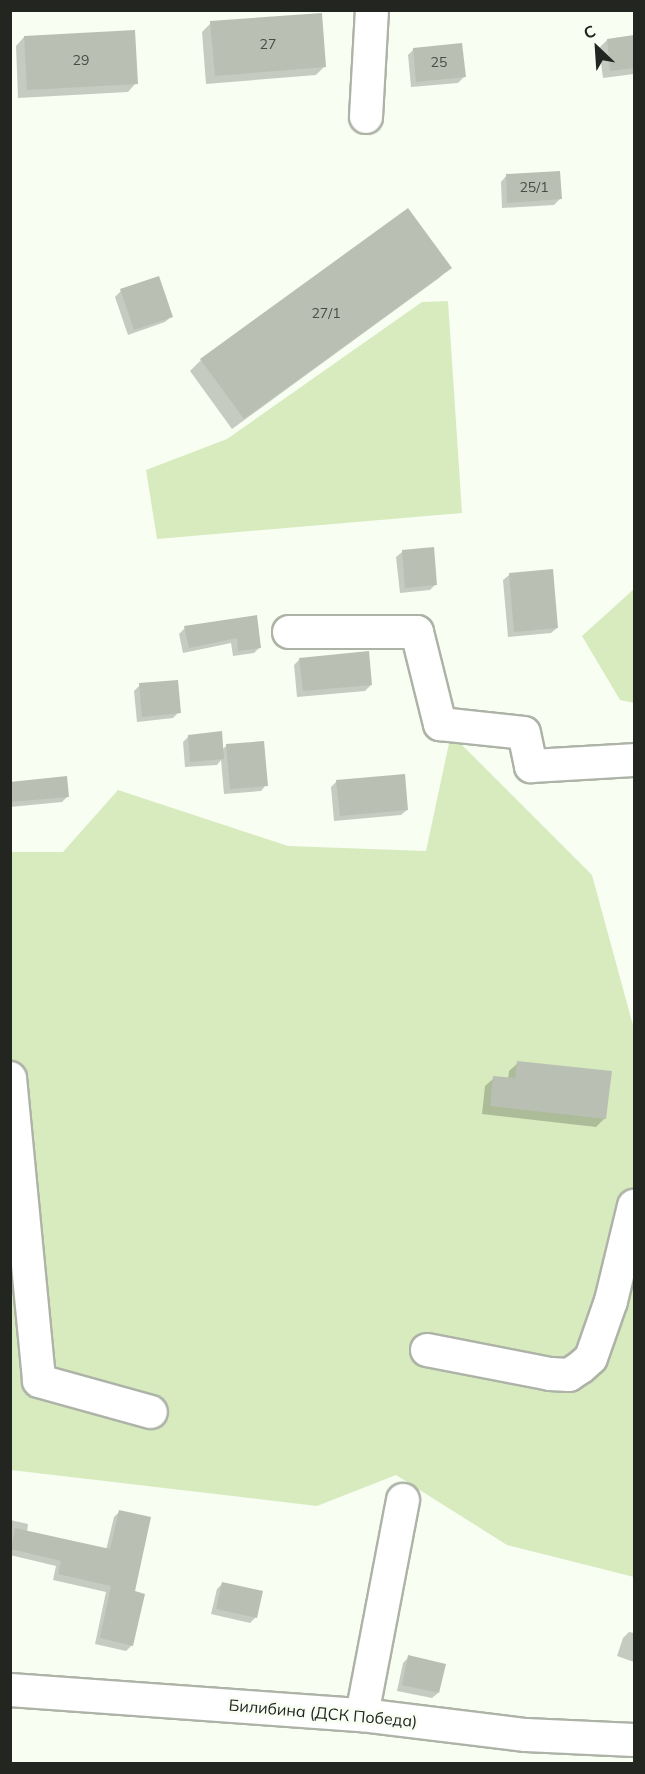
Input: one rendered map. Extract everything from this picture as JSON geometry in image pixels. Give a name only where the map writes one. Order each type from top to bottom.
[{"type":"street","points":[[366,117],[372,10]]},
{"type":"street","points":[[289,632],[417,632],[440,724],[524,733],[531,766],[634,760]]},
{"type":"street","points":[[10,1078],[39,1381],[151,1412]]},
{"type":"street","points":[[427,1350],[550,1374],[569,1375],[581,1367],[591,1358],[611,1300],[634,1206]]},
{"type":"street","points":[[362,1715],[403,1500]]},
{"type":"street","name":"Билибина (ДСК Победа)","points":[[10,1690],[362,1715],[526,1735],[634,1740]]},
{"type":"green space","points":[[448,301],[462,513],[157,539],[146,470],[227,439],[422,302]]},
{"type":"green space","points":[[634,589],[634,703],[620,700],[582,636]]},
{"type":"green space","points":[[451,734],[592,875],[634,1029],[634,1577],[507,1545],[396,1475],[317,1506],[11,1470],[11,852],[63,852],[118,790],[288,846],[426,851]]},
{"type":"building","points":[[322,13],[326,67],[215,76],[210,21]]},
{"type":"building","points":[[135,30],[138,84],[27,90],[24,36]]},
{"type":"building","points":[[634,35],[634,68],[610,71],[607,39]]},
{"type":"building","points":[[462,43],[466,77],[416,82],[413,48]]},
{"type":"building","points":[[560,171],[562,199],[507,203],[506,174]]},
{"type":"building","points":[[408,208],[452,268],[244,419],[200,359]]},
{"type":"building","points":[[159,276],[173,317],[134,330],[120,289]]},
{"type":"building","points":[[434,547],[437,585],[405,588],[402,550]]},
{"type":"building","points":[[553,569],[558,628],[514,632],[509,573]]},
{"type":"building","points":[[257,615],[261,648],[238,651],[237,638],[189,648],[184,626]]},
{"type":"building","points":[[369,651],[372,685],[303,691],[299,658]]},
{"type":"building","points":[[178,680],[181,713],[142,717],[139,683]]},
{"type":"building","points":[[222,731],[224,759],[190,762],[188,735]]},
{"type":"building","points":[[264,741],[268,786],[230,789],[226,744]]},
{"type":"building","points":[[405,774],[408,810],[340,816],[336,780]]},
{"type":"building","points":[[67,776],[69,797],[10,802],[10,782]]},
{"type":"building","points":[[517,1061],[612,1071],[606,1119],[490,1106],[493,1076],[515,1078]]},
{"type":"building","points":[[119,1510],[151,1517],[135,1591],[145,1594],[133,1646],[100,1638],[111,1586],[58,1574],[61,1561],[11,1549],[15,1528],[110,1549]]},
{"type":"building","points":[[222,1582],[263,1591],[257,1618],[216,1609]]},
{"type":"building","points":[[408,1655],[446,1664],[439,1693],[402,1685]]}]
